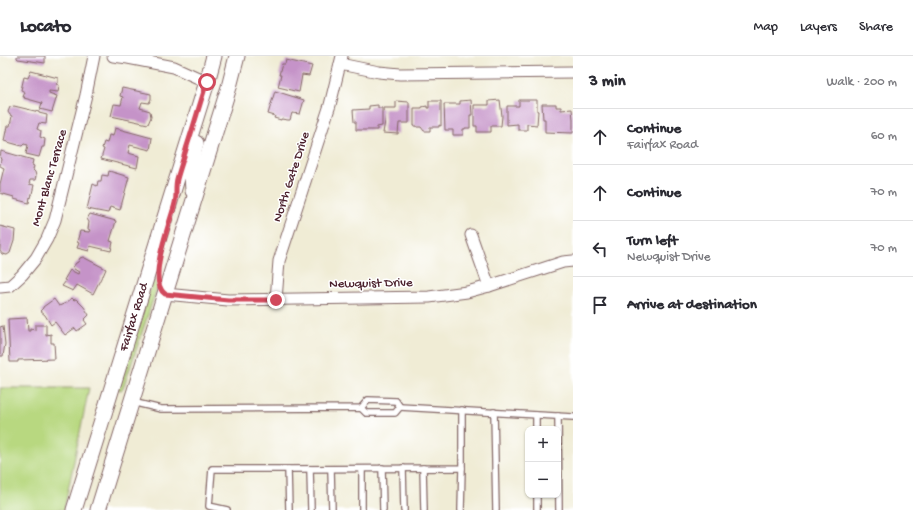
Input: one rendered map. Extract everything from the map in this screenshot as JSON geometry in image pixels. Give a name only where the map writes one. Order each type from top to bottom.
[{"type":"main road","name":"Fairfax Road","points":[[74,510],[214,56]]},
{"type":"main road","name":"Fairfax Road","points":[[98,510],[229,87],[237,56]]},
{"type":"main road","points":[[193,204],[192,175],[194,148],[212,88],[207,82]]},
{"type":"main road","points":[[165,294],[162,291],[158,276],[158,263],[176,201],[176,180]]},
{"type":"main road","points":[[131,327],[133,339],[121,378],[132,402]]},
{"type":"street","name":"Mont Blanc Terrace","points":[[0,287],[10,286],[22,275],[47,240],[55,220],[86,95],[94,56]]},
{"type":"street","points":[[113,56],[174,68],[207,82]]},
{"type":"street","points":[[341,60],[379,72],[400,74],[573,72]]},
{"type":"street","name":"North Gate Drive","points":[[276,300],[279,261],[330,105],[341,60]]},
{"type":"street","points":[[471,235],[488,286]]},
{"type":"street","name":"Newquist Drive","points":[[165,294],[228,300],[429,297],[467,292],[562,262],[573,261]]},
{"type":"lane","points":[[361,408],[368,400],[396,401],[400,407]]},
{"type":"lane","points":[[132,402],[161,409],[361,408],[366,413],[395,413],[400,407]]},
{"type":"lane","points":[[400,407],[573,417]]},
{"type":"lane","points":[[461,510],[462,410]]},
{"type":"lane","points":[[494,412],[496,510]]},
{"type":"lane","points":[[536,415],[536,426]]},
{"type":"lane","points":[[558,416],[559,510]]},
{"type":"lane","points":[[382,468],[382,510]]},
{"type":"lane","points":[[403,468],[404,510]]},
{"type":"lane","points":[[423,468],[424,510]]},
{"type":"lane","points":[[227,510],[209,506],[212,469],[462,468]]},
{"type":"lane","points":[[288,469],[289,510]]},
{"type":"lane","points":[[310,469],[311,510]]},
{"type":"lane","points":[[332,469],[332,510]]},
{"type":"lane","points":[[362,469],[362,510]]},
{"type":"lane","points":[[537,498],[537,510]]},
{"type":"green space","points":[[157,268],[155,275],[157,288],[123,389],[121,390],[118,389]]},
{"type":"green space","points":[[0,388],[89,388],[64,510],[0,510]]},
{"type":"building","points":[[17,56],[45,56],[45,63],[18,59]]},
{"type":"building","points":[[286,60],[312,66],[309,76],[302,75],[299,92],[278,87],[282,64],[285,64]]},
{"type":"building","points":[[31,71],[58,78],[58,83],[56,84],[59,85],[58,92],[49,91],[49,93],[57,96],[52,112],[40,109],[42,103],[23,97],[25,92],[21,90],[24,77],[28,78]]},
{"type":"building","points":[[122,88],[151,94],[149,103],[142,102],[140,108],[150,111],[151,117],[148,124],[111,116],[114,104],[121,105],[123,97],[120,96]]},
{"type":"building","points":[[275,91],[304,100],[300,114],[292,113],[290,120],[281,120],[268,114]]},
{"type":"building","points":[[471,100],[472,115],[470,115],[470,128],[463,129],[463,135],[453,135],[453,130],[445,130],[444,104],[460,104],[460,101]]},
{"type":"building","points":[[500,100],[502,116],[501,126],[491,126],[491,132],[477,132],[477,126],[474,126],[474,105],[489,105],[489,101]]},
{"type":"building","points":[[519,100],[537,100],[537,125],[527,124],[527,130],[518,130],[518,124],[507,125],[507,106],[519,106]]},
{"type":"building","points":[[396,101],[409,102],[409,123],[399,123],[398,134],[383,133],[385,121],[384,108],[396,108]]},
{"type":"building","points":[[429,101],[441,101],[441,126],[430,127],[430,131],[424,131],[421,127],[414,126],[414,108],[422,108],[427,106],[427,108],[429,108]]},
{"type":"building","points":[[542,104],[556,104],[556,107],[561,107],[561,110],[572,109],[573,133],[545,132],[545,119],[543,119]]},
{"type":"building","points":[[378,105],[378,108],[382,108],[382,126],[377,127],[377,130],[356,130],[353,110],[369,109],[369,106]]},
{"type":"building","points":[[14,106],[47,115],[46,124],[39,123],[37,129],[41,131],[40,137],[45,139],[44,147],[42,147],[39,157],[26,154],[28,145],[24,144],[22,146],[4,141],[7,126],[10,126],[12,116],[8,112],[10,107]]},
{"type":"building","points":[[115,128],[152,138],[150,150],[130,145],[128,153],[139,156],[137,168],[101,159],[104,149],[102,148],[104,142],[107,143],[109,135],[113,136]]},
{"type":"building","points":[[1,151],[33,160],[32,165],[34,166],[33,170],[36,176],[35,180],[30,180],[29,184],[34,185],[29,203],[0,193],[0,184],[4,168],[0,166]]},
{"type":"building","points":[[109,171],[129,177],[120,210],[110,207],[108,213],[87,209],[93,184],[97,186],[98,181],[101,181],[102,175],[108,176]]},
{"type":"building","points":[[90,214],[116,221],[110,241],[113,242],[111,251],[90,246],[89,251],[77,248],[80,231],[89,232],[90,230],[88,229],[89,222],[87,219]]},
{"type":"building","points":[[0,226],[15,230],[14,241],[10,253],[7,255],[2,254],[0,251]]},
{"type":"building","points":[[83,257],[106,269],[93,294],[77,285],[73,291],[62,286],[66,281],[64,280],[70,270],[78,274],[79,272],[73,267],[80,258]]},
{"type":"building","points":[[72,298],[74,300],[76,299],[84,307],[89,315],[84,320],[87,324],[77,331],[75,328],[65,335],[55,322],[51,325],[45,315],[40,311],[54,299],[59,306]]},
{"type":"building","points":[[27,318],[28,331],[30,331],[30,329],[35,330],[35,325],[46,325],[46,335],[51,334],[51,343],[54,343],[55,359],[18,360],[18,362],[10,362],[8,319]]},
{"type":"building","points":[[3,326],[5,344],[3,356],[0,356],[0,327]]},
{"type":"route","points":[[207,82],[176,180],[176,201],[158,263],[158,276],[161,288],[165,294],[228,300],[276,300]]}]
